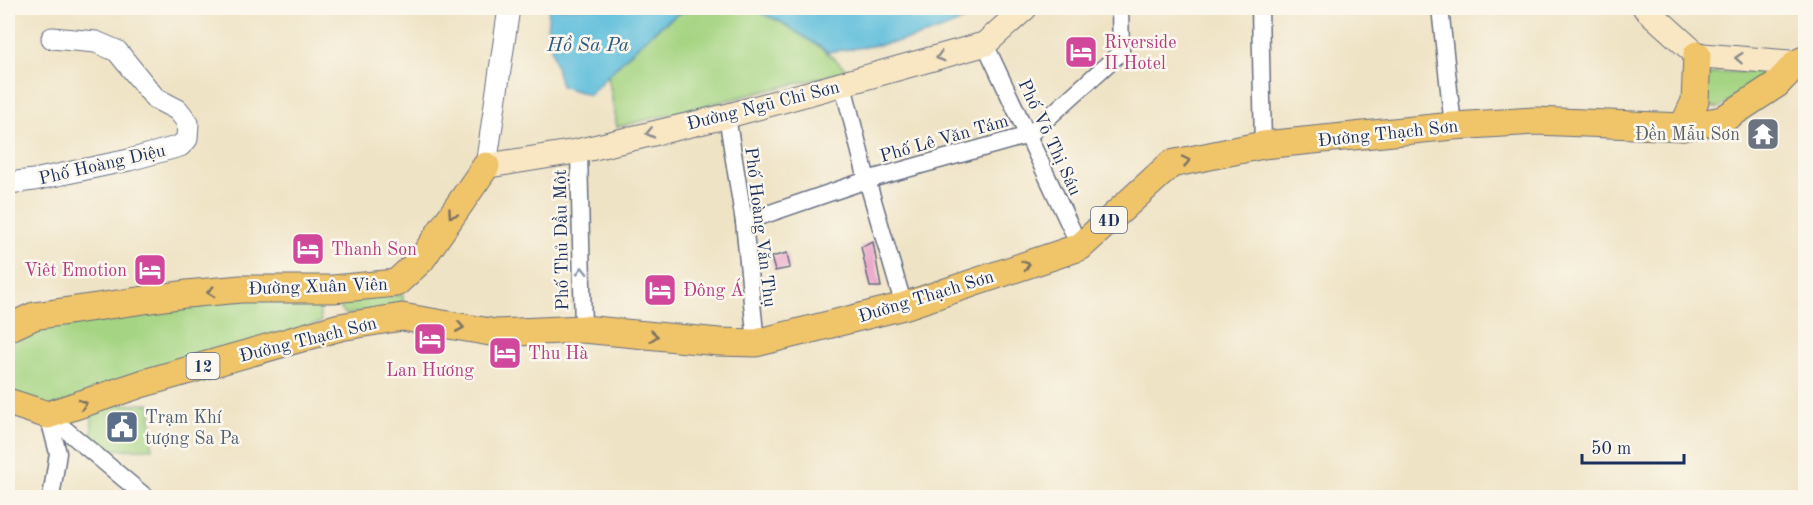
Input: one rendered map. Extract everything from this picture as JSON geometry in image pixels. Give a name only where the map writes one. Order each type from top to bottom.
[{"type":"main road","name":"Đường Ngũ Chỉ Sơn","points":[[486,166],[579,151],[727,116],[985,44],[1025,8]]},
{"type":"main road","points":[[1645,8],[1697,55],[1801,61]]},
{"type":"main road","points":[[1683,127],[1695,101],[1697,55]]},
{"type":"main road","name":"Đường Thạch Sơn","points":[[48,415],[144,384],[340,327],[402,317],[496,333],[583,329],[719,342],[756,343],[904,306],[1080,247],[1171,164],[1263,145],[1453,126],[1535,121],[1683,127],[1722,120],[1777,84],[1801,61]]},
{"type":"main road","name":"Đường Xuân Viên","points":[[8,328],[33,316],[186,294],[241,289],[333,289],[396,283],[421,260],[486,166]]},
{"type":"main road","points":[[333,289],[327,310],[340,327]]},
{"type":"main road","points":[[8,402],[48,415]]},
{"type":"street","name":"Đường Xuân Viên","points":[[486,166],[509,8]]},
{"type":"street","name":"Phố Lê Văn Tám","points":[[744,222],[867,180],[1029,135],[1121,52],[1120,8]]},
{"type":"street","points":[[1260,8],[1263,145]]},
{"type":"street","points":[[1440,8],[1453,126]]},
{"type":"street","name":"Phố Hoàng Diệu","points":[[8,183],[56,176],[129,160],[180,146],[187,139],[188,123],[178,110],[154,98],[117,51],[96,42],[52,38]]},
{"type":"street","name":"Phố Võ Thị Sáu","points":[[985,44],[1080,247]]},
{"type":"street","points":[[843,85],[867,180],[904,306]]},
{"type":"street","name":"Phố Hoàng Văn Thụ","points":[[727,116],[744,222],[756,343]]},
{"type":"street","name":"Phố Thủ Dầu Một","points":[[579,151],[583,329]]},
{"type":"street","points":[[48,415],[58,453],[51,498]]},
{"type":"street","points":[[48,415],[147,498]]},
{"type":"green space","points":[[737,6],[762,12],[802,35],[848,71],[617,127],[608,76],[656,30],[689,8]]},
{"type":"green space","points":[[1758,71],[1770,73],[1719,108],[1710,106],[1702,93],[1706,78],[1713,73]]},
{"type":"green space","points":[[247,295],[318,300],[321,322],[47,408],[8,394],[8,336],[38,321]]},
{"type":"green space","points":[[403,295],[403,311],[345,314],[337,304],[347,296]]},
{"type":"green space","name":"Trạm Khí tượng Sa Pa","points":[[151,404],[152,449],[92,450],[92,405]]},
{"type":"water","name":"Hồ Sa Pa","points":[[549,8],[689,8],[648,36],[589,95],[561,86],[547,32]]},
{"type":"water","points":[[749,8],[983,8],[966,19],[928,34],[828,52],[779,21]]},
{"type":"building","points":[[873,242],[881,287],[870,287],[861,247]]},
{"type":"building","points":[[787,253],[790,268],[775,271],[771,257]]},
{"type":"place","name":"Riverside II Hotel","points":[[1081,52]]},
{"type":"place","name":"Đền Mẫu Sơn","points":[[1763,134]]},
{"type":"place","name":"Thanh Son","points":[[308,249]]},
{"type":"place","name":"Viêt Emotion","points":[[150,270]]},
{"type":"place","name":"Đông Á","points":[[660,290]]},
{"type":"place","name":"Lan Hương","points":[[430,339]]},
{"type":"place","name":"Thu Hà","points":[[505,353]]},
{"type":"place","name":"Trạm Khí tượng Sa Pa","points":[[122,427]]}]
